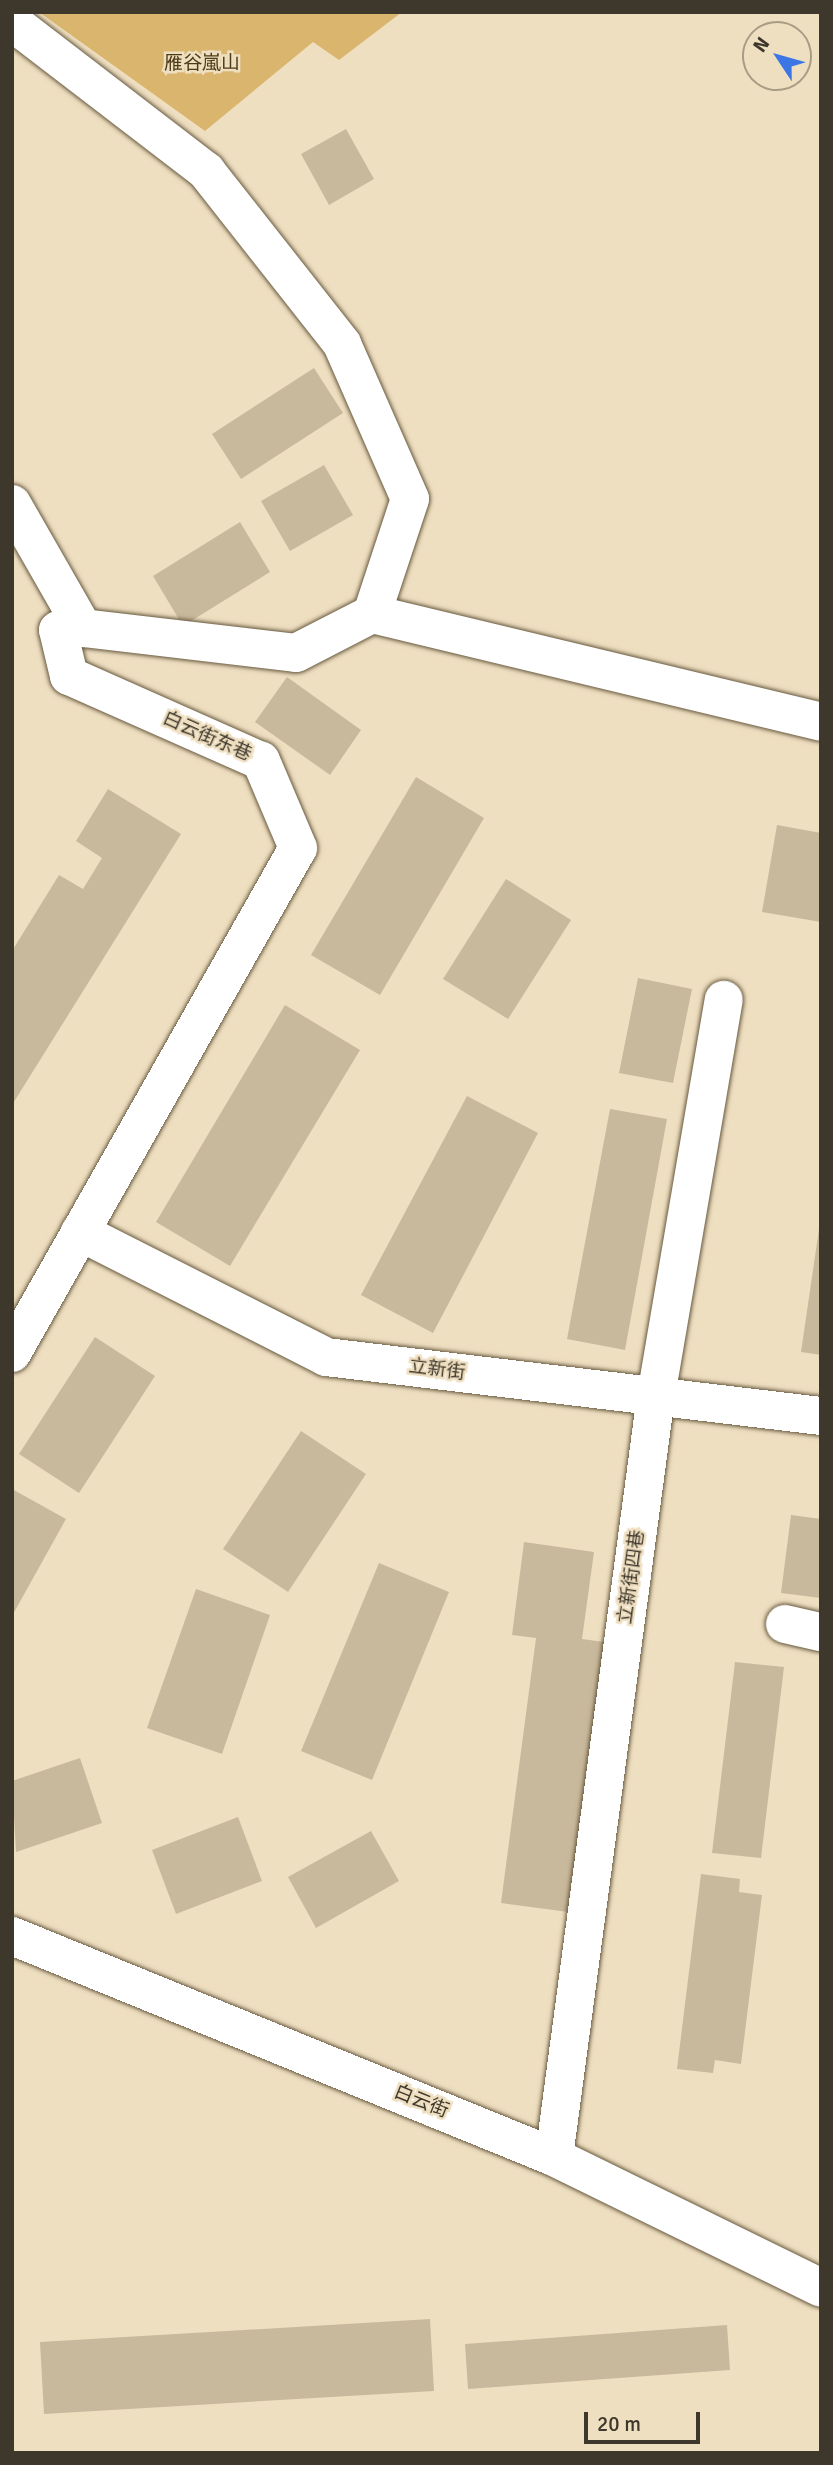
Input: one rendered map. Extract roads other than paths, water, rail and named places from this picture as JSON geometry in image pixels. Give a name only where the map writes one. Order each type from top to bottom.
[{"type":"street","points":[[12,22],[206,170],[342,344],[410,499],[372,614]]},
{"type":"street","points":[[12,505],[83,628],[296,653],[372,614],[821,722]]},
{"type":"street","name":"白云街东巷","points":[[12,1353],[298,848],[261,761],[69,676],[58,630],[83,628]]},
{"type":"street","name":"立新街四巷","points":[[554,2157],[656,1396],[724,1000]]},
{"type":"street","name":"立新街","points":[[80,1233],[326,1357],[821,1416]]},
{"type":"street","name":"白云街","points":[[12,1936],[554,2157],[821,2288]]},
{"type":"park label","name":"雁谷嵐山","points":[[202,64]]}]
